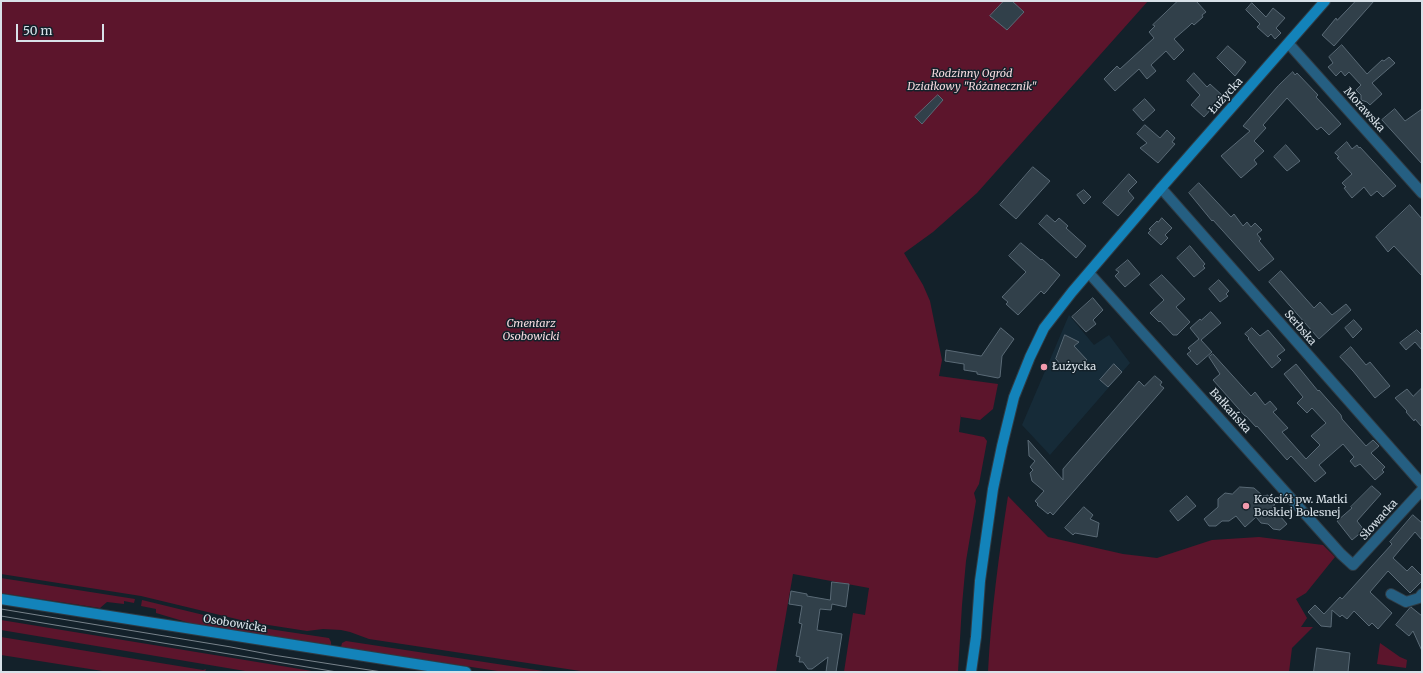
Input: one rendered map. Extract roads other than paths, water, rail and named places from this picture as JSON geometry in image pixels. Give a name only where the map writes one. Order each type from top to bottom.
[{"type":"street","name":"Łużycka","points":[[973,670],[980,581],[992,496],[1002,446],[1014,397],[1030,357],[1044,328],[1161,188],[1289,44],[1325,1]]},
{"type":"street","name":"Morawska","points":[[1289,44],[1422,193]]},
{"type":"street","name":"Serbska","points":[[1161,188],[1422,484]]},
{"type":"street","name":"Bałkańska","points":[[1089,273],[1353,566]]},
{"type":"street","name":"Słowacka","points":[[1353,566],[1422,490]]},
{"type":"street","points":[[1391,594],[1406,602],[1419,598],[1422,594]]},
{"type":"street","name":"Osobowicka","points":[[1,599],[466,672]]},
{"type":"tram line","points":[[1,609],[382,672]]},
{"type":"tram line","points":[[1,616],[337,672]]},
{"type":"place","name":"Łużycka","points":[[1044,367]]},
{"type":"place","name":"Kościół pw. Matki Boskiej Bolesnej","points":[[1246,506]]},
{"type":"park label","name":"Rodzinny Ogród Działkowy \"Różanecznik\"","points":[[972,80]]},
{"type":"park label","name":"Cmentarz Osobowicki","points":[[531,330]]}]
